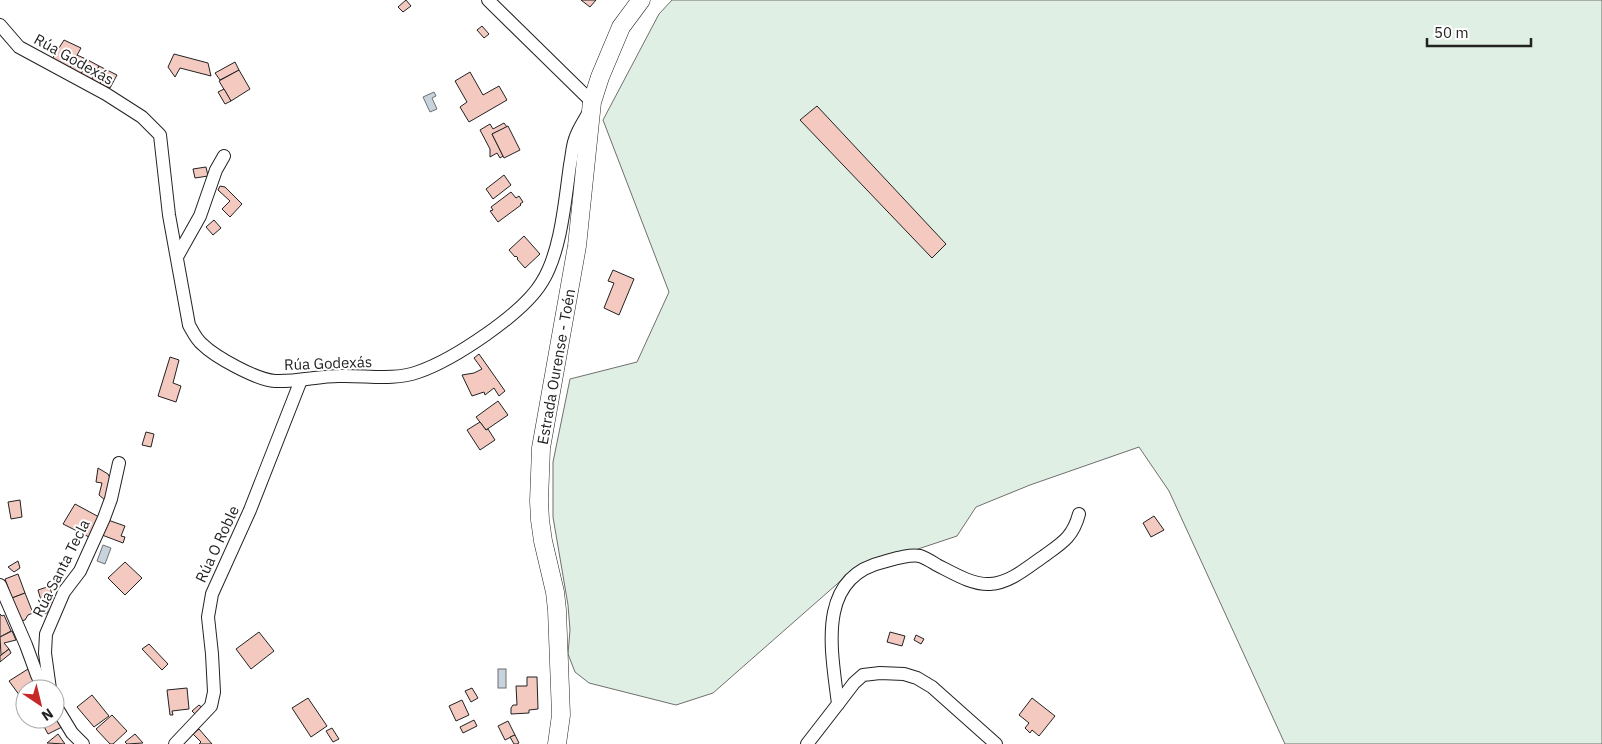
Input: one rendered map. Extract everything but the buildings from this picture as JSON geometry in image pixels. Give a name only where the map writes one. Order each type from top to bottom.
[{"type":"street","points":[[488,0],[592,105]]},
{"type":"street","name":"Estrada Ourense - Toén","points":[[557,744],[561,716],[557,610],[540,520],[541,448],[576,246],[592,105],[600,77],[621,27],[641,0]]},
{"type":"street","name":"Rúa Godexás","points":[[0,25],[19,47],[106,94],[142,117],[160,135],[169,215],[189,325],[202,345],[216,355],[261,378],[273,381],[340,376],[404,376],[430,368],[458,352],[512,314],[542,284],[548,272],[557,244],[574,140],[592,105]]},
{"type":"street","points":[[177,257],[200,216],[211,184],[224,156]]},
{"type":"street","name":"Rúa O Roble","points":[[175,744],[212,706],[214,692],[208,616],[212,594],[250,510],[301,380]]},
{"type":"street","name":"Rúa Santa Tecla","points":[[48,679],[44,653],[46,634],[64,592],[80,571],[104,518],[111,499],[119,463]]},
{"type":"street","points":[[838,704],[831,648],[832,623],[845,586],[857,573],[879,563],[918,556],[974,581],[988,584],[995,583],[1024,571],[1066,540],[1072,533],[1079,514]]},
{"type":"street","points":[[0,585],[3,603],[26,645],[39,679]]},
{"type":"street","points":[[807,744],[854,683],[863,675],[880,673],[904,674],[917,678],[932,687],[996,744]]},
{"type":"street","points":[[65,721],[72,733],[83,744]]},
{"type":"green space","points":[[672,0],[1602,0],[1602,744],[1285,744],[1169,491],[1139,447],[1030,485],[976,507],[957,536],[915,550],[870,560],[853,570],[713,693],[676,705],[589,683],[575,672],[568,654],[570,630],[568,605],[553,517],[553,462],[570,379],[637,362],[669,292],[603,120],[659,14]]},
{"type":"shaded area","points":[[434,92],[436,96],[432,98],[437,109],[430,112],[423,97]]},
{"type":"shaded area","points":[[103,545],[111,548],[105,564],[97,561]]},
{"type":"shaded area","points":[[498,669],[506,669],[506,688],[498,688]]}]
